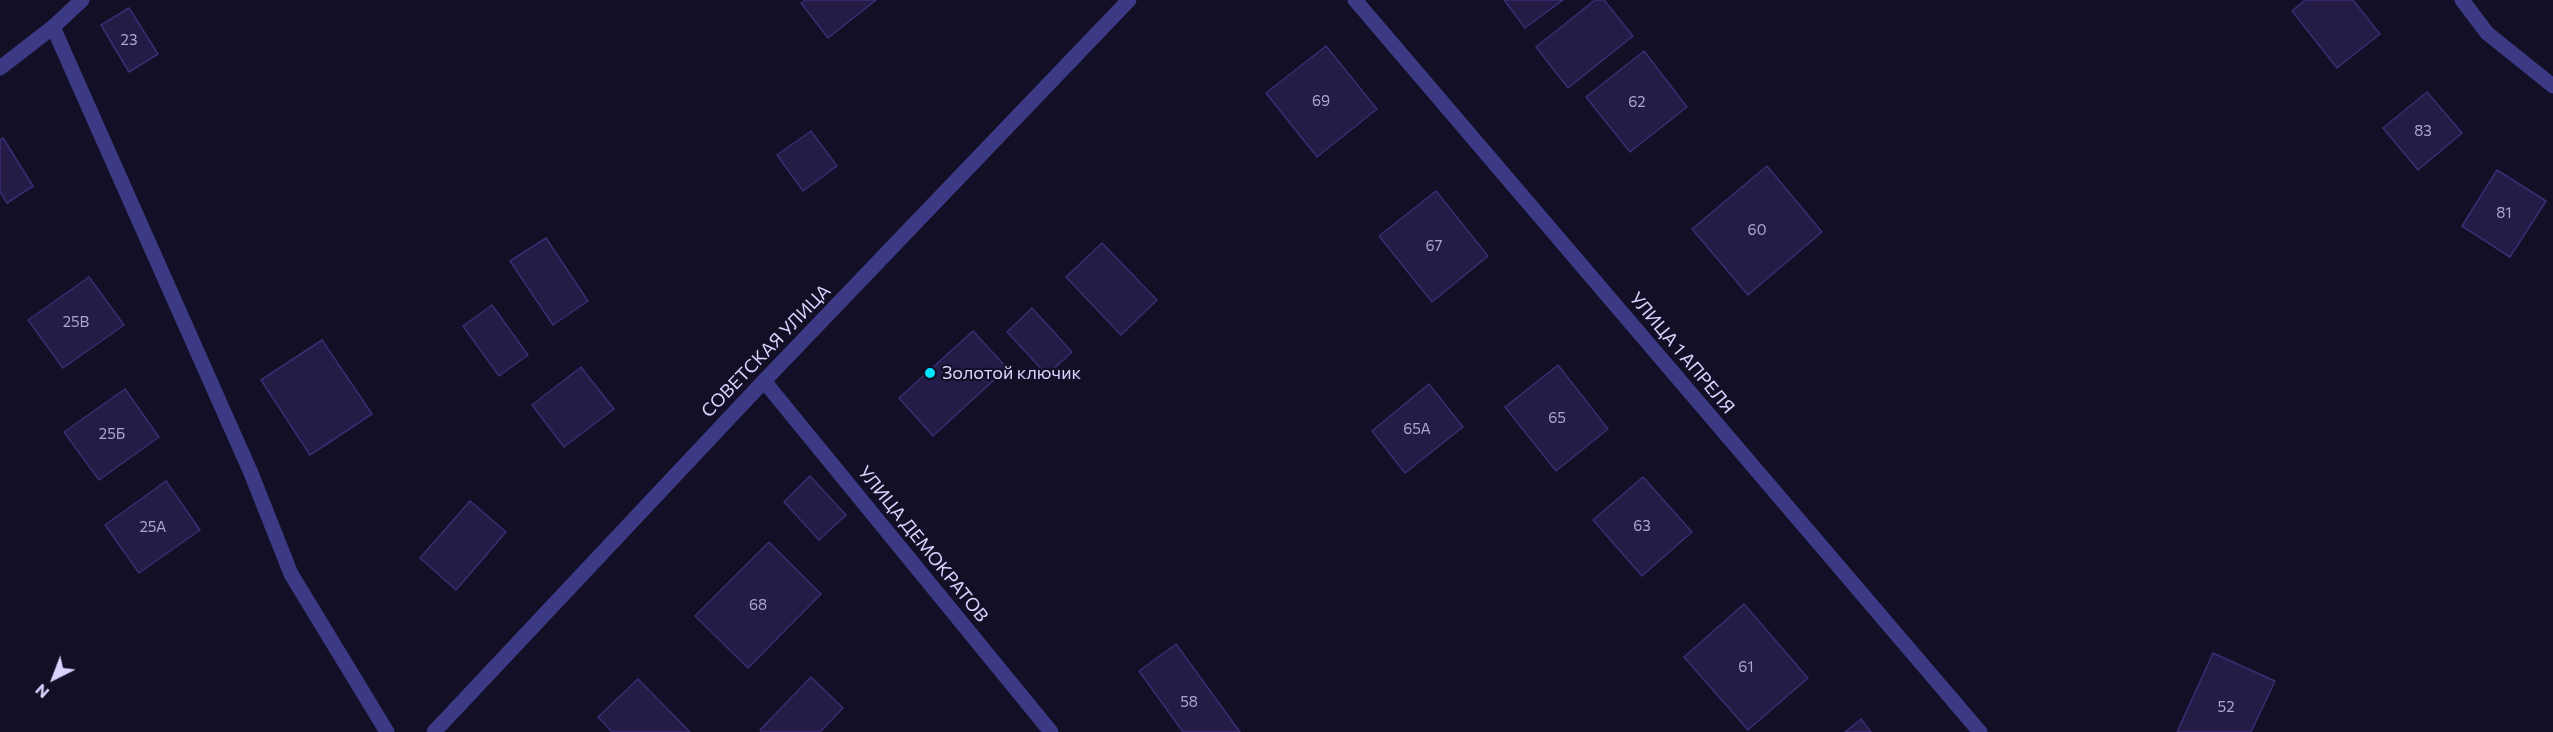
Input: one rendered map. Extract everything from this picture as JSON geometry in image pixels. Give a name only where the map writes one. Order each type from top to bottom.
[{"type":"street","points":[[0,69],[82,0]]},
{"type":"street","name":"СОВЕТСКАЯ УЛИЦА","points":[[434,732],[764,381],[1129,0]]},
{"type":"street","name":"УЛИЦА 1 АПРЕЛЯ","points":[[1355,0],[1980,732]]},
{"type":"street","points":[[2462,0],[2487,33],[2553,86]]},
{"type":"street","points":[[52,27],[251,473],[291,574],[387,732]]},
{"type":"street","name":"УЛИЦА ДЕМОКРАТОВ","points":[[764,381],[1051,732]]},
{"type":"building","points":[[805,0],[876,0],[828,38],[801,3]]},
{"type":"building","points":[[1504,0],[1563,0],[1525,28]]},
{"type":"building","points":[[1595,0],[1604,0],[1633,36],[1568,88],[1536,47]]},
{"type":"building","points":[[2305,0],[2353,0],[2380,34],[2337,68],[2292,11]]},
{"type":"building","points":[[129,8],[158,54],[129,72],[101,25]]},
{"type":"building","points":[[1326,46],[1377,109],[1317,157],[1266,93]]},
{"type":"building","points":[[1644,51],[1687,107],[1630,152],[1586,97]]},
{"type":"building","points":[[2427,92],[2462,133],[2418,170],[2383,128]]},
{"type":"building","points":[[811,131],[837,166],[803,191],[777,155]]},
{"type":"building","points":[[3,138],[33,186],[7,203],[0,192],[0,140]]},
{"type":"building","points":[[1767,166],[1822,232],[1748,295],[1692,229]]},
{"type":"building","points":[[2497,170],[2546,201],[2510,257],[2462,226]]},
{"type":"building","points":[[1436,191],[1488,256],[1432,302],[1379,236]]},
{"type":"building","points":[[546,238],[588,301],[553,325],[510,261]]},
{"type":"building","points":[[1102,243],[1157,300],[1121,335],[1066,277]]},
{"type":"building","points":[[89,277],[124,325],[63,368],[28,320]]},
{"type":"building","points":[[492,305],[528,355],[499,376],[463,326]]},
{"type":"building","points":[[1032,308],[1072,352],[1047,375],[1007,332]]},
{"type":"building","points":[[973,331],[1007,368],[933,436],[899,398]]},
{"type":"building","points":[[322,340],[372,414],[310,455],[261,380]]},
{"type":"building","points":[[1558,365],[1608,429],[1556,471],[1505,407]]},
{"type":"building","points":[[581,367],[614,409],[564,447],[532,405]]},
{"type":"building","points":[[1429,384],[1463,427],[1405,473],[1372,431]]},
{"type":"building","points":[[125,389],[159,437],[99,480],[64,432]]},
{"type":"building","points":[[810,476],[846,515],[819,540],[784,502]]},
{"type":"building","points":[[1643,477],[1692,532],[1642,576],[1593,520]]},
{"type":"building","points":[[166,481],[200,530],[139,573],[105,525]]},
{"type":"building","points":[[470,501],[506,532],[456,590],[420,558]]},
{"type":"building","points":[[769,542],[821,594],[748,668],[695,616]]},
{"type":"building","points":[[1744,604],[1808,678],[1748,730],[1684,657]]},
{"type":"building","points":[[1176,644],[1240,732],[1183,732],[1139,671]]},
{"type":"building","points":[[2213,653],[2275,681],[2251,732],[2177,732]]},
{"type":"building","points":[[811,677],[843,708],[820,732],[762,732],[760,730]]},
{"type":"building","points":[[638,679],[690,732],[612,732],[598,717]]},
{"type":"building","points":[[1861,719],[1871,732],[1845,732]]},
{"type":"place","name":"Золотой ключик","points":[[930,373]]}]
